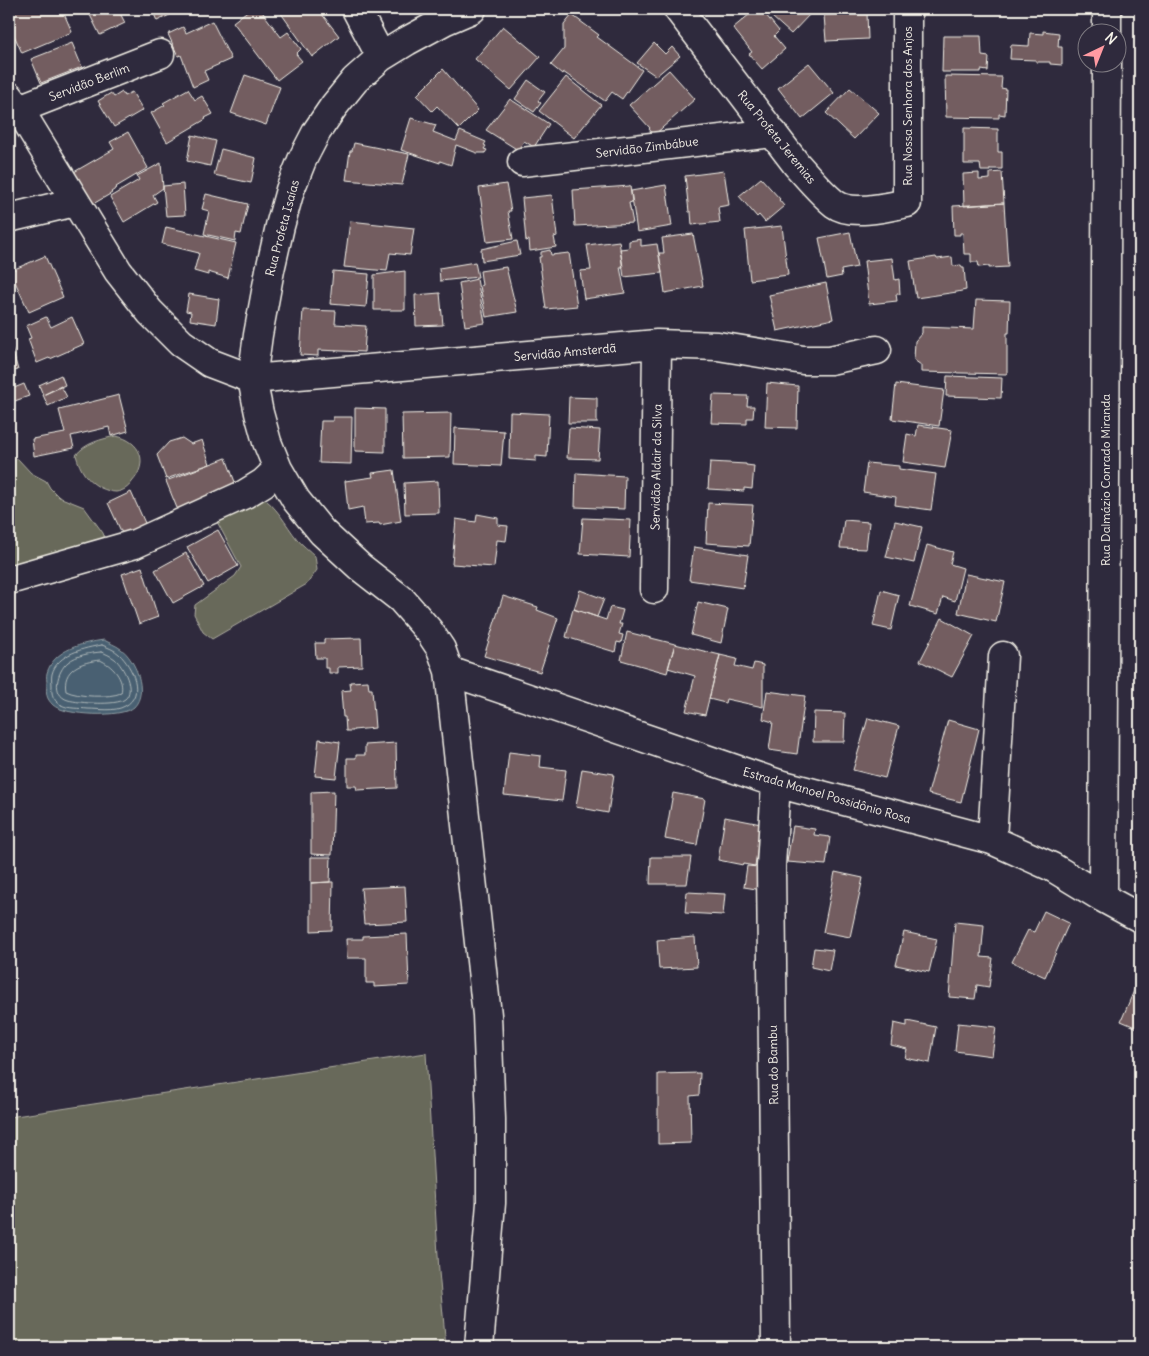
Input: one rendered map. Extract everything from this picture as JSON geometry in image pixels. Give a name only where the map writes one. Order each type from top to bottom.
[{"type":"street","points":[[356,9],[381,57]]},
{"type":"street","name":"Rua Profeta Isaías","points":[[252,379],[268,280],[280,226],[290,190],[302,160],[317,131],[355,80],[381,57],[444,21],[472,9]]},
{"type":"street","name":"Rua Profeta Jeremias","points":[[678,9],[797,165],[836,205],[853,210],[870,210],[907,204]]},
{"type":"street","name":"Rua Nossa Senhora dos Anjos","points":[[907,9],[907,204]]},
{"type":"street","points":[[1107,9],[1107,22]]},
{"type":"street","name":"Servidão Berlim","points":[[14,103],[160,54]]},
{"type":"street","name":"Rua Dalmázio Conrado Miranda","points":[[1103,898],[1107,72]]},
{"type":"street","points":[[14,103],[118,271],[150,312],[181,343],[210,363],[252,379],[267,442],[278,469],[296,500],[322,532],[360,567],[401,598],[442,649],[449,671],[488,1034],[491,1119],[490,1202],[478,1347]]},
{"type":"street","name":"Servidão Zimbábue","points":[[522,162],[773,133]]},
{"type":"street","points":[[9,218],[74,202]]},
{"type":"street","name":"Servidão Amsterdã","points":[[252,379],[657,344],[718,346],[803,360],[830,360],[877,350]]},
{"type":"street","name":"Servidão Aldair da Silva","points":[[654,589],[657,344]]},
{"type":"street","points":[[9,580],[135,544],[245,494],[264,483],[278,469]]},
{"type":"street","points":[[992,840],[1003,656]]},
{"type":"street","name":"Estrada Manoel Possidônio Rosa","points":[[449,671],[776,783],[992,840],[1052,867],[1140,918]]},
{"type":"street","name":"Rua do Bambu","points":[[776,783],[771,866],[776,1347]]},
{"type":"green space","points":[[116,436],[125,439],[137,448],[141,460],[137,475],[130,484],[125,489],[116,492],[101,488],[92,482],[82,470],[76,455],[84,447]]},
{"type":"green space","points":[[9,458],[18,459],[31,473],[46,481],[59,497],[84,507],[103,533],[105,539],[9,569]]},
{"type":"green space","points":[[260,496],[271,505],[297,539],[315,556],[317,570],[307,584],[212,639],[203,632],[194,614],[195,605],[235,576],[241,567],[214,516]]},
{"type":"green space","points":[[426,1053],[439,1272],[446,1347],[9,1347],[9,1117]]},
{"type":"water","points":[[104,640],[121,649],[131,660],[135,668],[140,685],[140,693],[134,707],[128,711],[118,713],[94,714],[69,712],[53,705],[47,693],[47,674],[56,658],[79,645]]},
{"type":"building","points":[[9,9],[62,9],[72,32],[22,53],[9,24]]},
{"type":"building","points":[[87,9],[118,9],[125,23],[100,35]]},
{"type":"building","points":[[152,9],[182,9],[157,21]]},
{"type":"building","points":[[250,9],[260,9],[281,37],[288,32],[301,49],[296,54],[302,61],[277,80],[233,22]]},
{"type":"building","points":[[278,9],[326,9],[321,13],[339,36],[312,57]]},
{"type":"building","points":[[756,9],[761,9],[779,31],[774,36],[785,49],[762,69],[749,54],[752,52],[733,28]]},
{"type":"building","points":[[779,9],[805,9],[810,14],[791,34],[772,17]]},
{"type":"building","points":[[867,13],[868,39],[826,41],[824,15]]},
{"type":"building","points":[[572,15],[599,35],[597,37],[642,70],[622,99],[612,92],[605,101],[551,65],[564,49],[564,25]]},
{"type":"building","points":[[212,21],[231,59],[204,71],[208,80],[193,87],[181,55],[178,56],[168,34],[183,27],[186,33]]},
{"type":"building","points":[[503,26],[540,57],[511,90],[475,59]]},
{"type":"building","points":[[1043,31],[1059,33],[1058,47],[1062,47],[1062,65],[1050,64],[1050,62],[1036,62],[1036,60],[1010,59],[1011,45],[1029,46],[1030,33],[1043,34]]},
{"type":"building","points":[[943,36],[981,36],[982,56],[989,57],[988,71],[942,72]]},
{"type":"building","points":[[72,43],[82,67],[41,83],[31,59]]},
{"type":"building","points":[[654,43],[665,54],[672,47],[680,56],[656,76],[637,63]]},
{"type":"building","points":[[809,63],[834,93],[802,119],[778,88]]},
{"type":"building","points":[[443,69],[478,110],[459,129],[437,106],[432,111],[417,95]]},
{"type":"building","points":[[669,70],[695,99],[654,135],[629,105]]},
{"type":"building","points":[[245,75],[280,87],[266,125],[231,113]]},
{"type":"building","points":[[945,76],[1002,77],[1001,88],[1006,89],[1005,115],[999,114],[999,118],[946,117]]},
{"type":"building","points":[[566,77],[601,105],[574,138],[539,111]]},
{"type":"building","points":[[528,80],[545,92],[538,101],[541,103],[534,112],[515,99]]},
{"type":"building","points":[[850,88],[879,113],[854,139],[826,113]]},
{"type":"building","points":[[188,89],[195,100],[202,96],[213,114],[167,142],[151,113],[165,105],[163,103]]},
{"type":"building","points":[[122,92],[124,96],[132,92],[143,110],[114,127],[98,101],[111,93],[114,97]]},
{"type":"building","points":[[510,99],[549,124],[534,147],[524,141],[518,150],[486,130]]},
{"type":"building","points":[[411,118],[436,125],[433,132],[456,141],[460,131],[486,142],[484,149],[487,150],[485,153],[477,153],[456,145],[451,165],[401,150]]},
{"type":"building","points":[[964,128],[998,129],[998,152],[1002,152],[1002,169],[981,171],[980,164],[964,164]]},
{"type":"building","points":[[128,132],[148,168],[116,187],[112,193],[93,204],[74,172],[114,149],[110,142]]},
{"type":"building","points":[[192,135],[216,141],[210,166],[187,161]]},
{"type":"building","points":[[354,143],[409,154],[402,185],[346,180],[350,151],[352,151]]},
{"type":"building","points":[[221,149],[256,158],[251,183],[214,175]]},
{"type":"building","points":[[161,163],[163,188],[153,195],[157,202],[124,222],[110,197],[139,180],[137,176]]},
{"type":"building","points":[[724,171],[729,205],[718,207],[720,222],[692,225],[685,176]]},
{"type":"building","points":[[1002,172],[1004,203],[964,206],[963,174],[979,173],[979,180],[990,179],[990,173]]},
{"type":"building","points":[[761,178],[784,206],[765,222],[759,215],[757,217],[739,196]]},
{"type":"building","points":[[183,184],[185,215],[166,216],[163,186]]},
{"type":"building","points":[[506,184],[511,211],[508,211],[513,239],[487,242],[479,188]]},
{"type":"building","points":[[666,185],[672,226],[637,232],[631,191]]},
{"type":"building","points":[[630,186],[632,202],[629,203],[633,223],[575,226],[573,190]]},
{"type":"building","points":[[206,194],[248,204],[241,234],[236,233],[235,241],[204,234],[209,211],[202,209]]},
{"type":"building","points":[[552,195],[557,236],[554,237],[556,247],[530,251],[529,240],[526,241],[522,198]]},
{"type":"building","points":[[1004,203],[1008,267],[979,267],[978,262],[971,262],[971,254],[964,254],[963,233],[954,235],[953,206]]},
{"type":"building","points":[[350,221],[414,228],[410,255],[390,253],[387,271],[344,267]]},
{"type":"building","points":[[782,226],[788,275],[750,280],[745,230]]},
{"type":"building","points":[[166,227],[236,243],[228,278],[208,272],[208,275],[194,271],[199,253],[162,244]]},
{"type":"building","points":[[850,232],[857,267],[841,270],[842,276],[827,279],[819,238]]},
{"type":"building","points":[[693,234],[703,286],[665,293],[659,253],[664,253],[662,238]]},
{"type":"building","points":[[641,239],[641,246],[657,244],[662,273],[624,277],[620,249],[629,248],[629,241]]},
{"type":"building","points":[[517,241],[520,255],[482,261],[481,249]]},
{"type":"building","points":[[619,241],[623,267],[620,267],[625,293],[584,299],[580,271],[591,270],[587,245]]},
{"type":"building","points":[[550,250],[551,255],[569,253],[577,306],[546,309],[539,257],[541,257],[541,252]]},
{"type":"building","points":[[45,256],[63,297],[29,312],[10,271]]},
{"type":"building","points":[[936,257],[937,259],[952,257],[953,266],[961,265],[964,268],[966,290],[916,298],[910,261]]},
{"type":"building","points":[[892,258],[895,280],[899,279],[900,294],[896,294],[897,301],[869,304],[864,261]]},
{"type":"building","points":[[475,262],[478,277],[440,281],[439,268]]},
{"type":"building","points":[[506,267],[517,312],[486,317],[480,286],[482,285],[480,271]]},
{"type":"building","points":[[333,271],[369,274],[366,307],[330,304]]},
{"type":"building","points":[[405,271],[405,310],[374,310],[374,275]]},
{"type":"building","points":[[477,279],[485,323],[465,326],[459,283]]},
{"type":"building","points":[[826,283],[833,319],[777,331],[769,295]]},
{"type":"building","points":[[440,293],[443,325],[416,326],[415,295]]},
{"type":"building","points":[[189,294],[219,299],[216,324],[190,320],[191,312],[186,311]]},
{"type":"building","points":[[976,300],[1010,301],[1009,333],[1007,333],[1007,374],[921,372],[921,365],[914,360],[915,341],[922,333],[922,327],[974,329]]},
{"type":"building","points":[[303,310],[336,311],[335,324],[366,326],[364,352],[318,350],[318,356],[300,355]]},
{"type":"building","points":[[46,317],[51,327],[72,317],[84,344],[37,363],[28,339],[31,338],[26,326]]},
{"type":"building","points":[[9,339],[18,370],[9,372]]},
{"type":"building","points":[[61,375],[65,385],[43,395],[39,385]]},
{"type":"building","points":[[947,376],[1002,378],[1001,398],[946,396]]},
{"type":"building","points":[[767,383],[798,386],[797,428],[765,427]]},
{"type":"building","points":[[24,384],[29,396],[9,403],[9,390]]},
{"type":"building","points":[[896,384],[944,390],[939,426],[892,419]]},
{"type":"building","points":[[61,386],[67,397],[48,406],[43,395]]},
{"type":"building","points":[[119,395],[128,431],[111,436],[109,427],[71,436],[74,448],[34,456],[32,439],[65,433],[59,410]]},
{"type":"building","points":[[713,395],[748,396],[747,406],[754,406],[753,418],[747,418],[747,424],[711,423]]},
{"type":"building","points":[[569,397],[597,398],[597,423],[568,423]]},
{"type":"building","points":[[355,408],[385,409],[385,452],[355,451]]},
{"type":"building","points":[[510,412],[549,414],[547,457],[536,456],[536,461],[509,459]]},
{"type":"building","points":[[451,413],[450,457],[403,458],[402,414]]},
{"type":"building","points":[[333,417],[352,417],[351,464],[319,463],[321,421],[333,421]]},
{"type":"building","points":[[918,425],[952,430],[945,468],[903,462],[907,434],[916,436]]},
{"type":"building","points":[[455,428],[504,431],[501,466],[454,464]]},
{"type":"building","points":[[569,428],[600,430],[598,459],[567,458]]},
{"type":"building","points":[[182,438],[191,444],[202,440],[210,464],[166,479],[157,455],[169,442]]},
{"type":"building","points":[[226,458],[238,490],[179,513],[166,481]]},
{"type":"building","points":[[710,462],[754,466],[752,489],[744,488],[744,491],[708,489]]},
{"type":"building","points":[[867,463],[899,466],[899,469],[936,474],[931,510],[895,505],[896,497],[863,492]]},
{"type":"building","points":[[394,470],[401,521],[380,525],[379,523],[365,524],[363,507],[348,510],[345,481],[373,477],[372,473]]},
{"type":"building","points":[[576,473],[625,476],[624,509],[575,507]]},
{"type":"building","points":[[438,481],[439,513],[405,514],[404,483]]},
{"type":"building","points":[[131,492],[149,532],[126,542],[108,503]]},
{"type":"building","points":[[708,503],[753,505],[749,546],[706,543]]},
{"type":"building","points":[[477,514],[498,518],[498,525],[508,526],[506,541],[497,540],[494,567],[452,564],[456,519],[476,522]]},
{"type":"building","points":[[583,518],[631,520],[629,557],[580,554]]},
{"type":"building","points":[[844,520],[869,522],[866,549],[840,548]]},
{"type":"building","points":[[895,521],[922,527],[914,563],[886,557]]},
{"type":"building","points":[[218,530],[238,566],[208,583],[187,547]]},
{"type":"building","points":[[927,545],[953,552],[950,564],[963,568],[955,601],[943,597],[938,614],[910,606]]},
{"type":"building","points":[[694,547],[748,555],[743,588],[689,580]]},
{"type":"building","points":[[186,553],[204,586],[173,603],[155,570]]},
{"type":"building","points":[[142,567],[158,617],[139,624],[122,574]]},
{"type":"building","points":[[966,574],[1005,582],[996,622],[958,613]]},
{"type":"building","points":[[580,590],[604,599],[597,617],[574,609]]},
{"type":"building","points":[[881,590],[899,595],[891,630],[873,626]]},
{"type":"building","points":[[503,596],[538,607],[537,610],[558,618],[540,672],[484,656]]},
{"type":"building","points":[[698,602],[728,609],[721,643],[691,635]]},
{"type":"building","points":[[610,607],[623,610],[619,624],[622,624],[619,634],[623,635],[621,643],[617,642],[615,652],[566,637],[573,609],[606,620]]},
{"type":"building","points":[[942,618],[974,636],[952,677],[920,661]]},
{"type":"building","points":[[627,632],[675,644],[667,673],[621,660]]},
{"type":"building","points":[[361,638],[362,666],[338,667],[338,673],[329,673],[329,668],[325,668],[325,658],[316,658],[315,643],[324,643],[324,639]]},
{"type":"building","points":[[675,644],[720,655],[705,715],[686,711],[695,676],[668,668]]},
{"type":"building","points":[[720,655],[737,659],[735,666],[752,670],[754,663],[763,665],[763,707],[726,699],[725,703],[709,699]]},
{"type":"building","points":[[368,681],[369,689],[372,689],[375,728],[346,731],[341,691],[351,690],[350,682]]},
{"type":"building","points":[[767,691],[805,696],[797,754],[769,750],[773,722],[763,719]]},
{"type":"building","points":[[814,712],[845,713],[844,742],[813,742]]},
{"type":"building","points":[[868,718],[899,726],[885,778],[853,770]]},
{"type":"building","points":[[948,720],[979,729],[961,802],[928,794]]},
{"type":"building","points":[[319,739],[340,742],[336,778],[315,776]]},
{"type":"building","points":[[396,743],[397,788],[357,790],[356,786],[347,786],[347,758],[365,755],[365,745]]},
{"type":"building","points":[[509,752],[541,756],[540,767],[566,770],[562,801],[504,795]]},
{"type":"building","points":[[582,769],[614,774],[608,813],[576,807]]},
{"type":"building","points":[[334,791],[332,855],[311,854],[311,792]]},
{"type":"building","points":[[673,793],[705,799],[697,845],[665,839]]},
{"type":"building","points":[[725,817],[761,824],[755,866],[718,860]]},
{"type":"building","points":[[793,826],[815,829],[814,835],[830,837],[826,865],[787,862]]},
{"type":"building","points":[[311,857],[331,857],[330,882],[311,883]]},
{"type":"building","points":[[651,857],[691,857],[687,884],[650,884]]},
{"type":"building","points":[[747,866],[759,867],[756,889],[744,887]]},
{"type":"building","points":[[835,872],[863,878],[850,937],[823,932]]},
{"type":"building","points":[[333,882],[332,930],[311,931],[311,883]]},
{"type":"building","points":[[405,886],[407,922],[364,924],[361,888]]},
{"type":"building","points":[[687,892],[725,894],[723,915],[685,913]]},
{"type":"building","points":[[1044,911],[1069,923],[1045,977],[1012,962],[1028,930],[1034,932]]},
{"type":"building","points":[[955,922],[984,925],[981,957],[993,958],[989,987],[977,985],[975,999],[949,997]]},
{"type":"building","points":[[904,932],[937,939],[929,972],[896,965]]},
{"type":"building","points":[[407,934],[409,985],[374,987],[374,983],[366,983],[366,958],[347,958],[346,939],[363,939],[363,936]]},
{"type":"building","points":[[695,937],[697,967],[659,969],[657,940]]},
{"type":"building","points":[[814,948],[833,950],[829,971],[811,967]]},
{"type":"building","points":[[1136,986],[1140,988],[1140,1029],[1121,1021]]},
{"type":"building","points":[[907,1021],[936,1027],[930,1063],[905,1058],[907,1049],[891,1045],[894,1023],[907,1026]]},
{"type":"building","points":[[958,1023],[996,1027],[992,1056],[955,1051]]},
{"type":"building","points":[[700,1073],[699,1095],[690,1096],[691,1143],[658,1144],[658,1074]]}]
